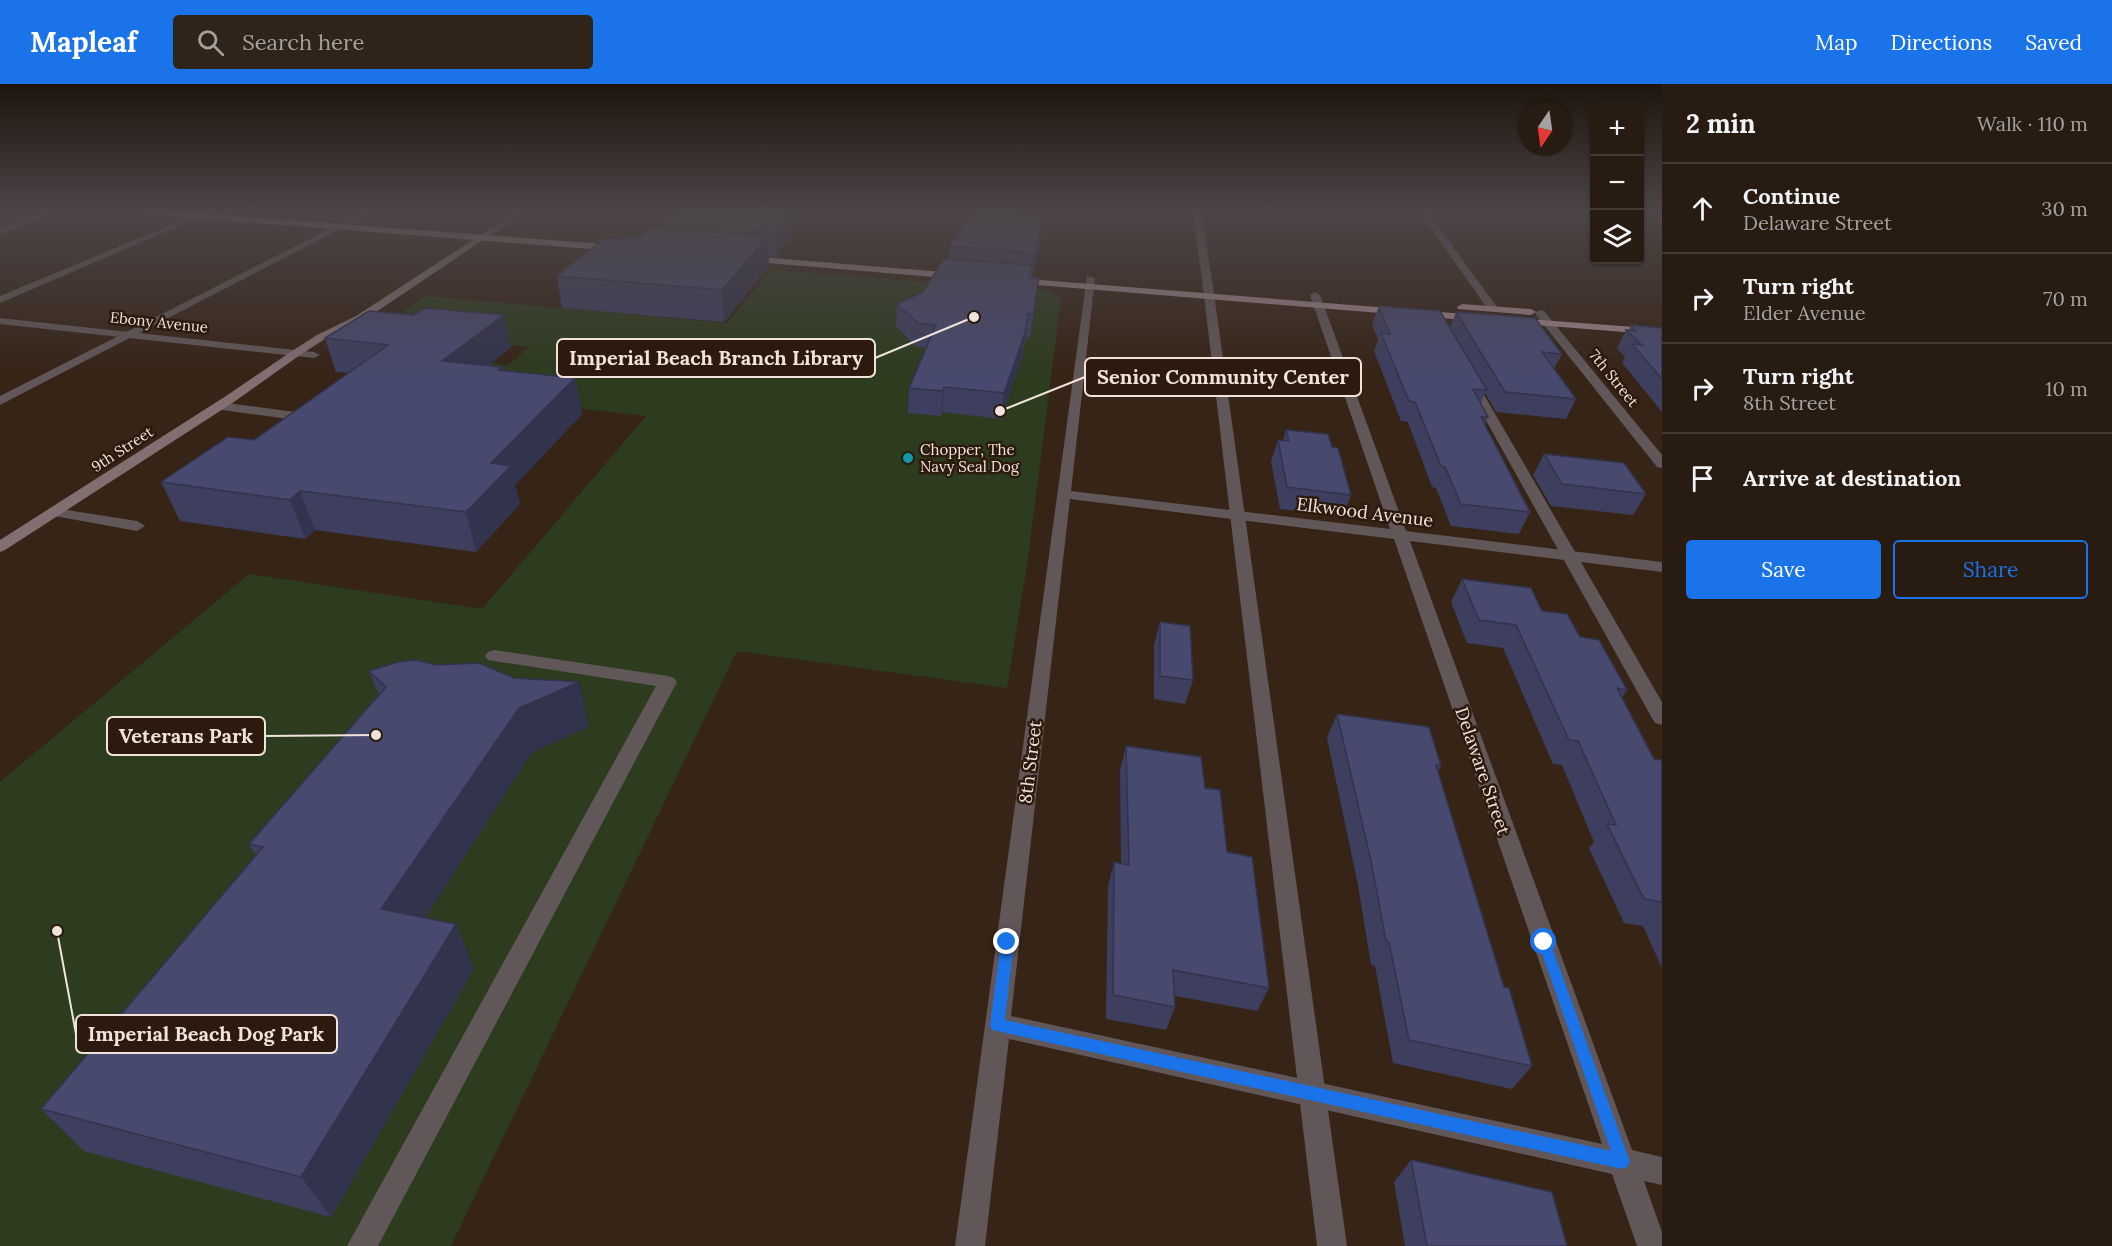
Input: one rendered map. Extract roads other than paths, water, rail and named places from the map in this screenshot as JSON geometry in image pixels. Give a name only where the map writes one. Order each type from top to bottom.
[{"type":"main road","name":"9th Street","points":[[0,547],[262,378],[296,352],[360,318],[439,265]]},
{"type":"main road","points":[[851,265],[963,272],[895,265]]},
{"type":"main road","points":[[1007,276],[1316,300],[1493,309],[1662,322]]},
{"type":"main road","points":[[1316,300],[1432,314],[1662,332]]},
{"type":"main road","name":"9th Street","points":[[262,378],[314,355],[350,331],[360,318]]},
{"type":"street","points":[[0,300],[82,265]]},
{"type":"street","points":[[0,401],[265,265]]},
{"type":"street","points":[[1204,265],[1332,1246]]},
{"type":"street","points":[[1462,265],[1493,309]]},
{"type":"street","name":"8th Street","points":[[970,1246],[1089,282]]},
{"type":"street","name":"Delaware Street","points":[[1316,300],[1652,1246]]},
{"type":"street","name":"7th Street","points":[[1540,313],[1662,464]]},
{"type":"street","points":[[1432,314],[1442,331]]},
{"type":"street","name":"Ebony Avenue","points":[[0,321],[314,355]]},
{"type":"street","points":[[1464,371],[1662,718]]},
{"type":"street","points":[[219,406],[295,416]]},
{"type":"street","name":"Elkwood Avenue","points":[[1063,494],[1662,567]]},
{"type":"street","points":[[54,512],[137,526]]},
{"type":"street","points":[[362,1246],[668,682],[494,656]]},
{"type":"street","points":[[997,1025],[1662,1171]]},
{"type":"place","name":"Imperial Beach Branch Library","points":[[974,317]]},
{"type":"place","name":"Senior Community Center","points":[[1000,411]]},
{"type":"place","name":"Chopper, The Navy Seal Dog","points":[[908,458]]},
{"type":"place","name":"Veterans Park","points":[[376,735]]},
{"type":"place","name":"Imperial Beach Dog Park","points":[[57,931]]}]
